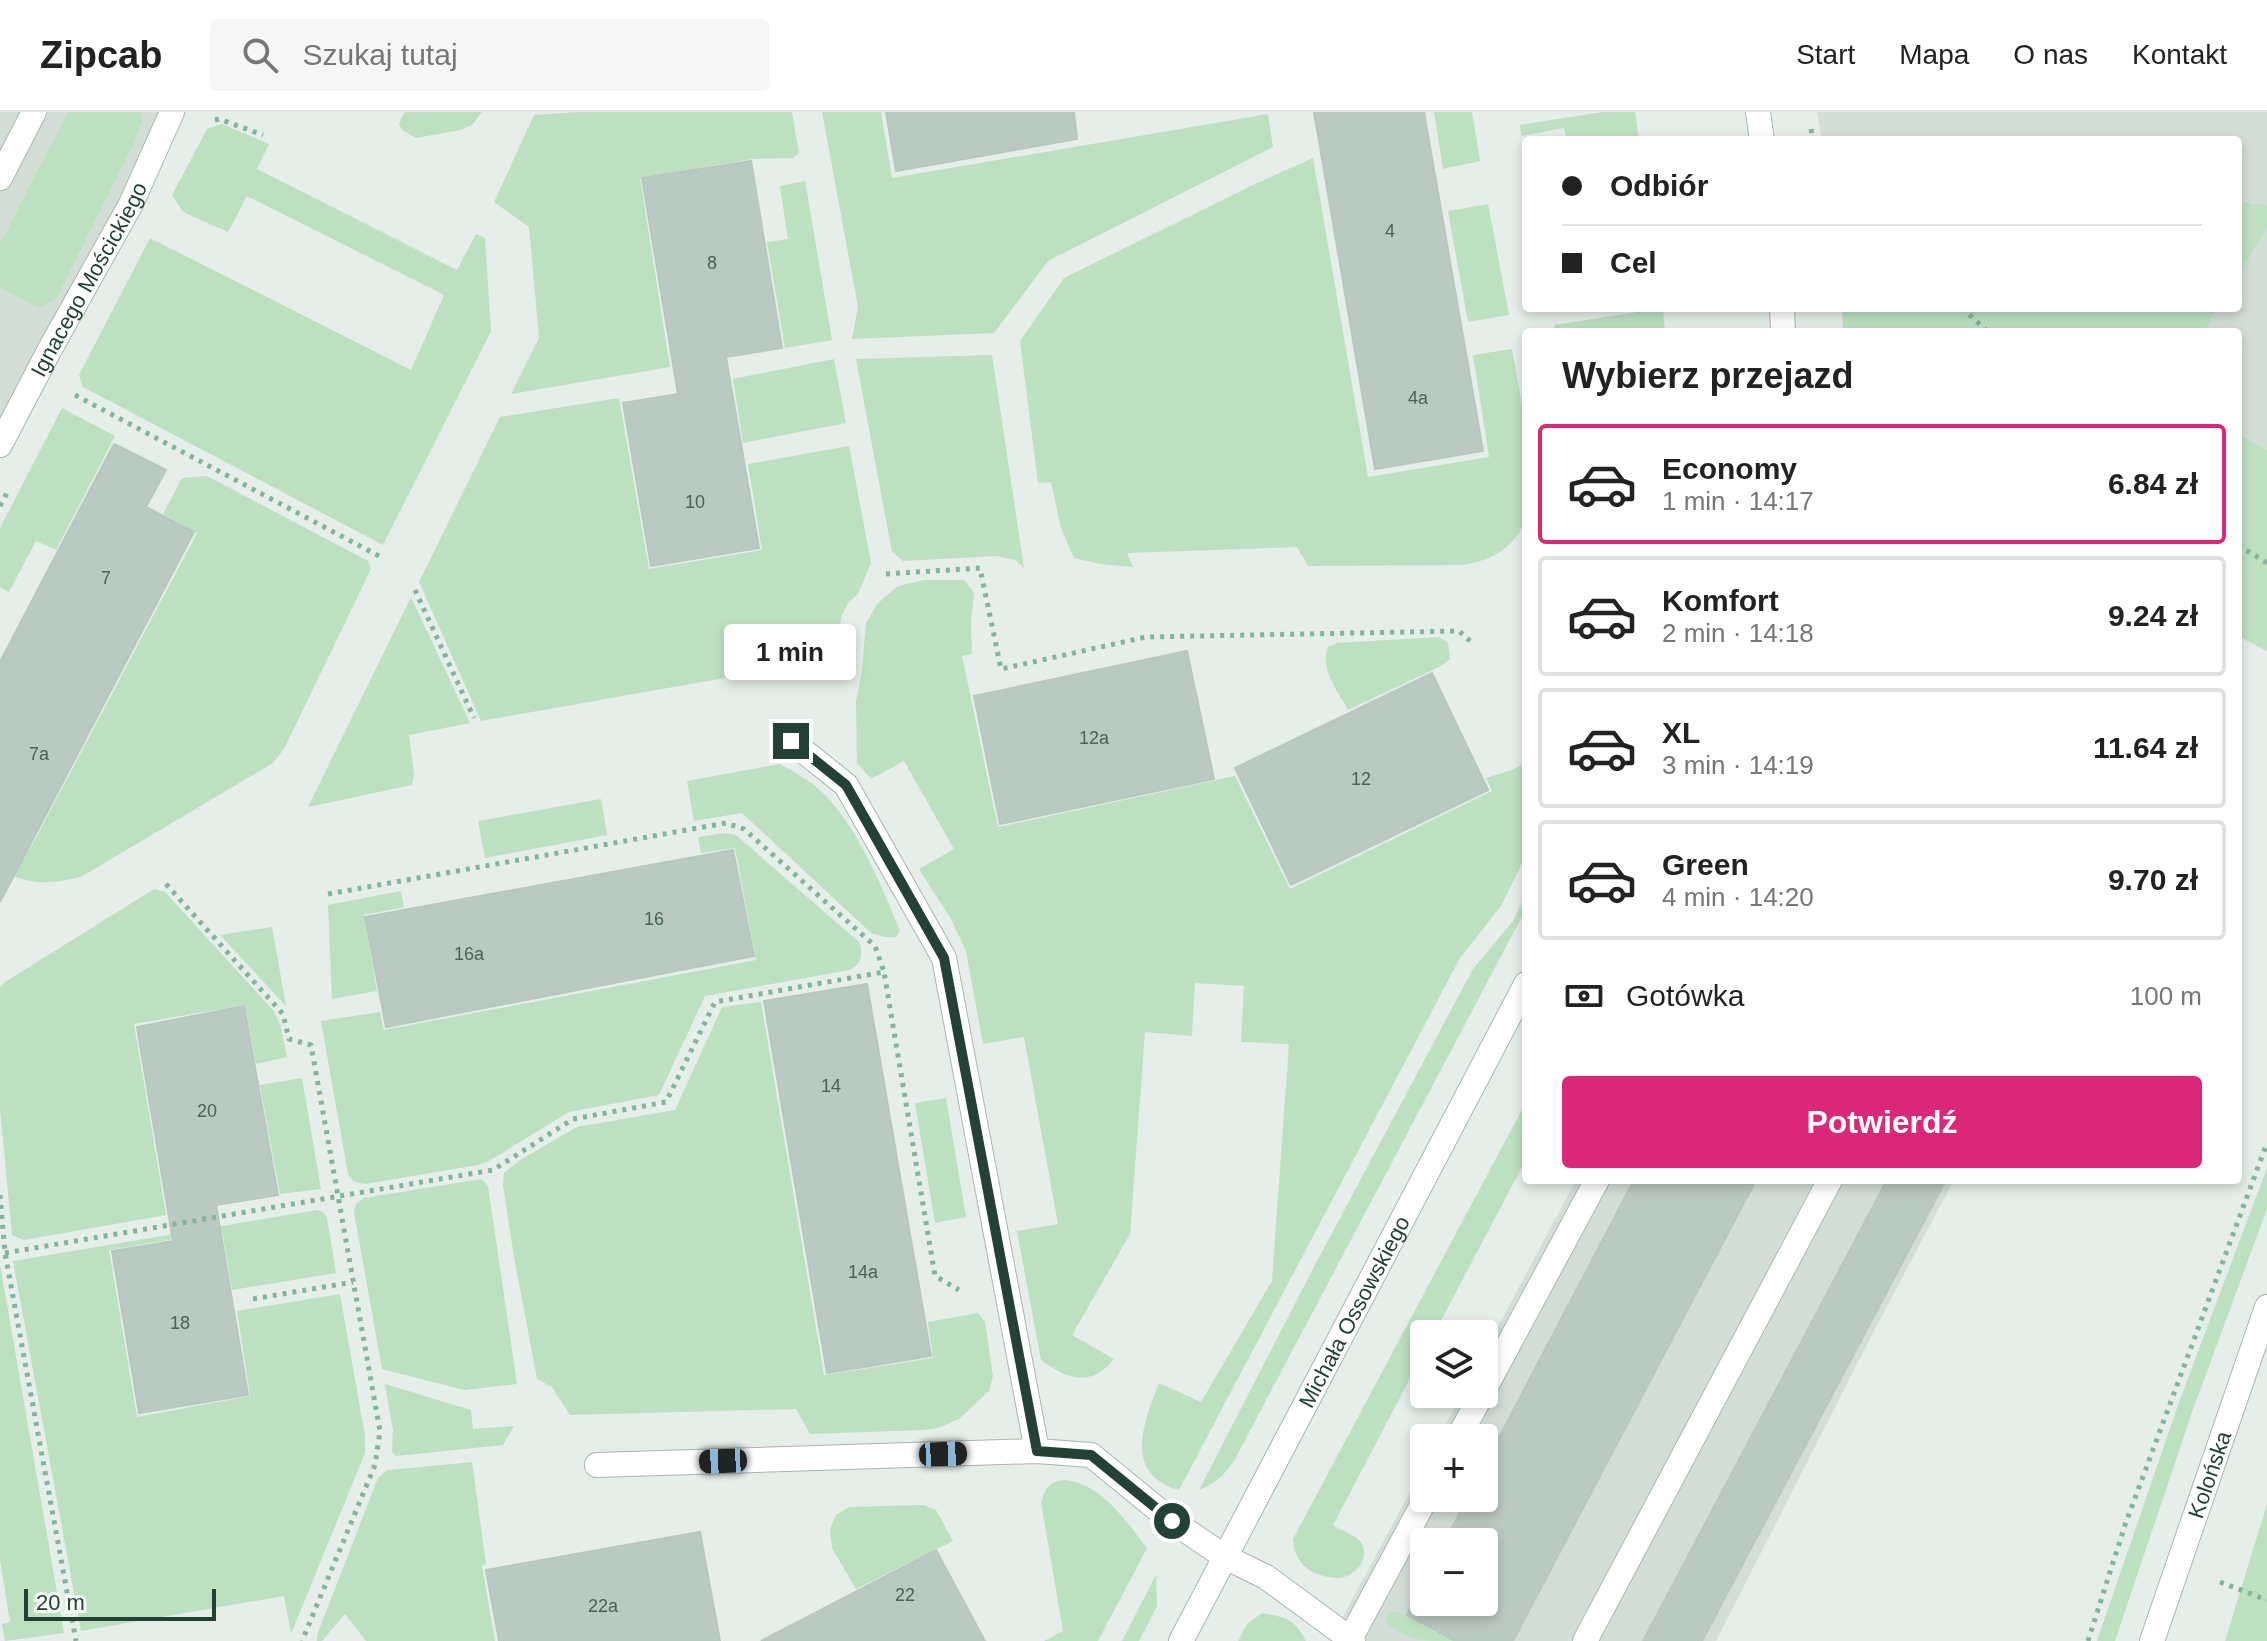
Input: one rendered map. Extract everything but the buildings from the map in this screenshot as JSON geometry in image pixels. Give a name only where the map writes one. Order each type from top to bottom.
[{"type":"street","points":[[0,178],[34,112]]},
{"type":"street","name":"Ignacego Mościckiego","points":[[0,445],[131,204],[172,112]]},
{"type":"street","points":[[1758,112],[1761,136]]},
{"type":"street","points":[[791,741],[846,785],[944,958],[1037,1451]]},
{"type":"street","name":"Michała Ossowskiego","points":[[1181,1641],[1522,992]]},
{"type":"street","points":[[1498,1364],[1595,1184]]},
{"type":"street","points":[[1585,1641],[1828,1184]]},
{"type":"street","name":"Kolońska","points":[[2152,1641],[2267,1307]]},
{"type":"street","points":[[597,1465],[1037,1451],[1091,1455],[1172,1521],[1225,1557],[1266,1577],[1350,1640],[1419,1512]]},
{"type":"path","points":[[1966,312],[1984,328]]},
{"type":"path","points":[[62,388],[379,556]]},
{"type":"path","points":[[2242,547],[2267,563]]},
{"type":"path","points":[[886,574],[980,568],[1001,669],[1146,637],[1459,631],[1470,641]]},
{"type":"path","points":[[415,590],[474,718]]},
{"type":"path","points":[[328,894],[726,823],[744,829],[875,946],[884,972],[935,1276],[960,1291]]},
{"type":"path","points":[[166,884],[283,1014],[289,1039],[311,1045],[380,1431],[375,1465],[302,1641]]},
{"type":"path","points":[[5,1253],[493,1170],[573,1119],[666,1102],[715,1002],[884,972]]},
{"type":"path","points":[[2088,1641],[2125,1525],[2267,1143]]},
{"type":"path","points":[[0,1195],[5,1253],[76,1641]]},
{"type":"path","points":[[253,1299],[353,1282]]},
{"type":"shaded area","points":[[0,112],[160,112],[124,199],[0,430]]},
{"type":"shaded area","points":[[1817,112],[2267,112],[2267,205],[2242,202],[2242,136],[1821,136]]},
{"type":"shaded area","points":[[2267,228],[2267,450],[2242,436],[2242,328],[2206,328],[2216,312],[2242,312],[2242,269]]},
{"type":"shaded area","points":[[1574,1184],[1952,1184],[1716,1641],[1330,1641],[1410,1492],[1410,1512],[1498,1512],[1498,1424],[1446,1424],[1455,1408],[1498,1408],[1498,1327]]},
{"type":"green space","points":[[68,112],[142,112],[142,120],[134,143],[56,299],[38,308],[0,287],[0,244]]},
{"type":"green space","points":[[405,112],[482,112],[472,125],[460,130],[416,138],[402,130],[399,123]]},
{"type":"green space","points":[[579,112],[792,112],[799,153],[793,158],[752,159],[640,178],[670,367],[511,394],[539,338],[529,227],[494,202],[534,115]]},
{"type":"green space","points":[[822,112],[881,112],[892,178],[1268,114],[1273,147],[1048,261],[994,333],[852,339],[858,307]]},
{"type":"green space","points":[[1434,112],[1472,112],[1480,161],[1443,169]]},
{"type":"green space","points":[[1602,112],[1635,112],[1638,136],[1566,136],[1564,128],[1521,136],[1520,125]]},
{"type":"green space","points":[[222,124],[269,144],[257,169],[457,270],[476,234],[485,238],[491,331],[383,545],[83,387],[79,375],[150,238],[411,370],[444,295],[247,196],[228,232],[183,212],[172,195],[207,129]]},
{"type":"green space","points":[[1313,158],[1368,477],[1489,457],[1473,355],[1512,349],[1522,405],[1522,528],[1494,556],[1464,565],[1308,566],[1297,547],[1127,553],[1133,567],[1074,558],[1061,528],[1051,482],[1038,483],[1020,341],[1064,278]]},
{"type":"green space","points":[[805,181],[832,340],[785,348],[767,242],[788,239],[780,186]]},
{"type":"green space","points":[[2242,202],[2267,205],[2267,228],[2242,269]]},
{"type":"green space","points":[[1488,204],[1509,315],[1468,322],[1448,211]]},
{"type":"green space","points":[[1637,312],[1663,312],[1665,328],[1554,328],[1554,325]]},
{"type":"green space","points":[[1842,312],[2216,312],[2206,328],[1843,328]]},
{"type":"green space","points":[[992,355],[1024,568],[1015,560],[996,556],[903,561],[892,552],[856,359]]},
{"type":"green space","points":[[834,359],[846,423],[743,443],[733,379]]},
{"type":"green space","points":[[619,398],[649,569],[762,550],[748,464],[849,446],[871,563],[858,594],[848,603],[842,615],[838,658],[481,721],[419,582],[500,417]]},
{"type":"green space","points":[[62,408],[115,436],[56,550],[36,541],[9,592],[0,587],[0,528]]},
{"type":"green space","points":[[2242,436],[2267,450],[2267,651],[2242,638]]},
{"type":"green space","points":[[207,476],[368,561],[371,569],[284,749],[273,763],[81,877],[40,882],[21,879],[0,870],[0,834],[30,849],[197,533],[163,514],[182,478]]},
{"type":"green space","points":[[925,580],[964,580],[974,593],[972,654],[962,656],[998,827],[1235,776],[1290,889],[1492,791],[1486,778],[1522,764],[1522,863],[1501,906],[1460,958],[1179,1490],[1161,1482],[1150,1472],[1142,1445],[1144,1430],[1159,1383],[1201,1402],[1272,1281],[1289,1044],[1241,1042],[1244,986],[1195,983],[1192,1036],[1145,1032],[1130,1234],[1072,1335],[1114,1359],[1097,1374],[1079,1378],[1060,1372],[1041,1360],[1017,1231],[1058,1224],[1024,1037],[983,1044],[966,951],[951,919],[919,869],[954,849],[904,761],[871,779],[857,763],[856,702],[866,623],[877,604],[898,586]]},
{"type":"green space","points":[[411,597],[470,723],[409,735],[414,775],[412,785],[308,807]]},
{"type":"green space","points":[[1439,637],[1448,643],[1450,659],[1348,710],[1328,671],[1328,647],[1337,643]]},
{"type":"green space","points":[[780,764],[821,791],[849,826],[869,860],[893,913],[900,931],[896,937],[871,933],[742,813],[694,821],[687,781]]},
{"type":"green space","points":[[601,799],[607,835],[485,858],[478,821]]},
{"type":"green space","points":[[724,833],[736,835],[860,943],[859,962],[850,970],[705,996],[659,1095],[569,1112],[478,1165],[366,1184],[351,1179],[321,1021],[380,1012],[384,1030],[756,960],[735,848],[701,853],[698,837]]},
{"type":"green space","points":[[154,889],[165,892],[273,1010],[280,1024],[287,1057],[256,1064],[245,1005],[134,1024],[166,1215],[24,1240],[12,1235],[0,1108],[0,987]]},
{"type":"green space","points":[[401,891],[404,907],[364,915],[377,991],[332,999],[328,905]]},
{"type":"green space","points":[[1522,902],[1522,917],[1235,1459],[1220,1478],[1199,1490],[1473,969],[1513,921]]},
{"type":"green space","points":[[272,927],[286,1006],[220,935]]},
{"type":"green space","points":[[761,1002],[824,1375],[933,1358],[928,1322],[978,1313],[985,1322],[993,1376],[989,1391],[959,1419],[938,1428],[923,1430],[810,1434],[796,1409],[570,1415],[552,1387],[537,1379],[514,1257],[503,1185],[504,1173],[520,1160],[577,1127],[675,1110],[722,1007]]},
{"type":"green space","points":[[302,1078],[321,1189],[280,1194],[260,1085]]},
{"type":"green space","points":[[946,1098],[966,1217],[935,1223],[915,1103]]},
{"type":"green space","points":[[1522,1110],[1522,1167],[1441,1320],[1410,1320],[1410,1379],[1333,1525],[1360,1541],[1363,1559],[1352,1573],[1334,1578],[1314,1572],[1303,1564],[1293,1539]]},
{"type":"green space","points":[[2267,1168],[2267,1209],[2191,1415],[2115,1641],[2097,1641],[2178,1405]]},
{"type":"green space","points":[[481,1179],[488,1186],[517,1384],[464,1390],[382,1369],[354,1212],[356,1204],[364,1198]]},
{"type":"green space","points":[[317,1210],[327,1218],[336,1273],[232,1290],[222,1231],[109,1250],[137,1417],[250,1396],[237,1311],[340,1294],[365,1436],[365,1453],[291,1634],[284,1596],[81,1631],[13,1261]]},
{"type":"green space","points":[[0,1264],[64,1633],[5,1641],[2,1624],[10,1622],[0,1560]]},
{"type":"green space","points":[[385,1384],[471,1410],[473,1429],[514,1426],[503,1445],[396,1456],[392,1452],[393,1431]]},
{"type":"green space","points":[[472,1462],[486,1564],[482,1566],[495,1641],[366,1641],[345,1614],[322,1641],[317,1641],[378,1478],[388,1470]]},
{"type":"green space","points":[[1065,1480],[1090,1488],[1112,1505],[1147,1548],[1098,1641],[1044,1641],[1063,1631],[1041,1502],[1049,1486]]},
{"type":"green space","points":[[2267,1504],[2267,1641],[2225,1641]]},
{"type":"green space","points":[[923,1505],[936,1510],[953,1541],[856,1589],[832,1548],[830,1529],[836,1515],[849,1507]]},
{"type":"green space","points":[[1156,1575],[1157,1606],[1139,1641],[1122,1641]]},
{"type":"green space","points":[[1388,1612],[1396,1612],[1453,1641],[1409,1636],[1386,1622]]},
{"type":"green space","points":[[1262,1613],[1288,1620],[1306,1641],[1238,1641],[1247,1624]]},
{"type":"route","points":[[791,741],[846,785],[944,958],[1037,1451],[1091,1455],[1172,1521]]}]
